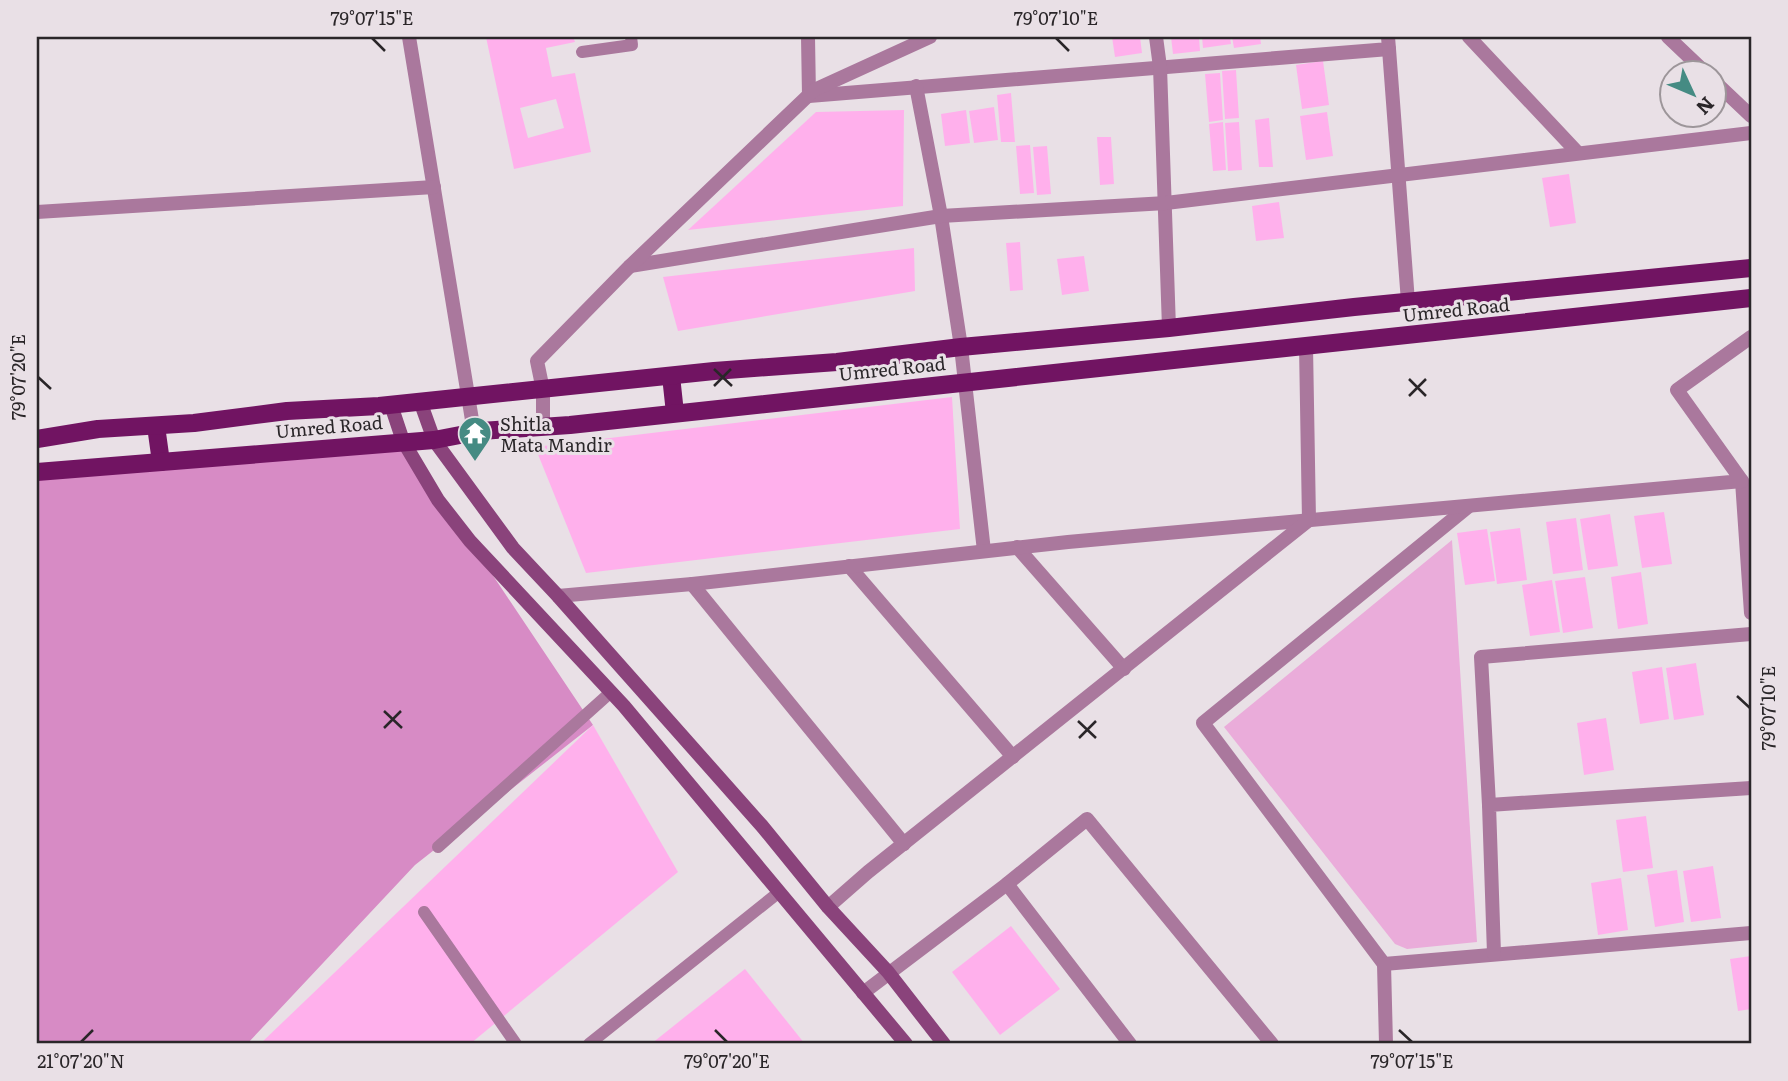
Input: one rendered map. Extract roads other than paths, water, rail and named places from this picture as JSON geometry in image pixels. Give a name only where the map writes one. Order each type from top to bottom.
[{"type":"main road","points":[[37,439],[98,429],[194,423],[287,411],[391,405],[837,362],[961,347],[1751,268]]},
{"type":"main road","name":"Umred Road","points":[[37,472],[434,440],[474,432],[1751,298]]},
{"type":"main road","points":[[671,376],[675,413]]},
{"type":"main road","points":[[156,426],[162,462]]},
{"type":"street","points":[[409,37],[474,432]]},
{"type":"street","points":[[808,37],[809,96]]},
{"type":"street","points":[[543,426],[544,390],[537,361],[630,266],[814,90],[930,37]]},
{"type":"street","points":[[1156,37],[1160,67],[1169,328]]},
{"type":"street","points":[[1469,37],[1578,153]]},
{"type":"street","points":[[1670,38],[1693,60]]},
{"type":"street","points":[[809,96],[1160,67],[1388,43],[1408,302]]},
{"type":"street","points":[[916,86],[941,216],[961,347],[984,551]]},
{"type":"street","points":[[1728,94],[1751,116]]},
{"type":"street","points":[[630,266],[941,216],[1166,202],[1751,133]]},
{"type":"street","points":[[37,212],[434,187]]},
{"type":"street","points":[[1751,337],[1677,390],[1746,487],[1751,613]]},
{"type":"street","points":[[1306,346],[1309,520]]},
{"type":"street","points":[[420,401],[434,440],[513,548],[762,826],[828,907],[888,972],[944,1044]]},
{"type":"street","points":[[391,405],[403,441],[438,500],[470,541],[611,692],[906,1044]]},
{"type":"street","points":[[558,596],[692,584],[1017,547],[1309,520],[1746,487]]},
{"type":"street","points":[[1386,1044],[1384,964],[1203,723],[1469,506]]},
{"type":"street","points":[[828,907],[1309,520]]},
{"type":"street","points":[[1017,547],[1124,668]]},
{"type":"street","points":[[849,566],[1013,757]]},
{"type":"street","points":[[692,584],[904,844]]},
{"type":"street","points":[[1494,954],[1481,657],[1751,634]]},
{"type":"street","points":[[1489,805],[1751,788]]},
{"type":"street","points":[[863,993],[1007,884],[1087,819],[1272,1044]]},
{"type":"street","points":[[1007,884],[1130,1044]]},
{"type":"street","points":[[1384,964],[1751,933]]},
{"type":"lane","points":[[582,52],[632,45],[631,37]]},
{"type":"lane","points":[[438,847],[611,692]]},
{"type":"lane","points":[[589,1044],[778,893]]},
{"type":"lane","points":[[424,912],[516,1044]]},
{"type":"place","name":"Shitla Mata Mandir","points":[[475,463]]}]
